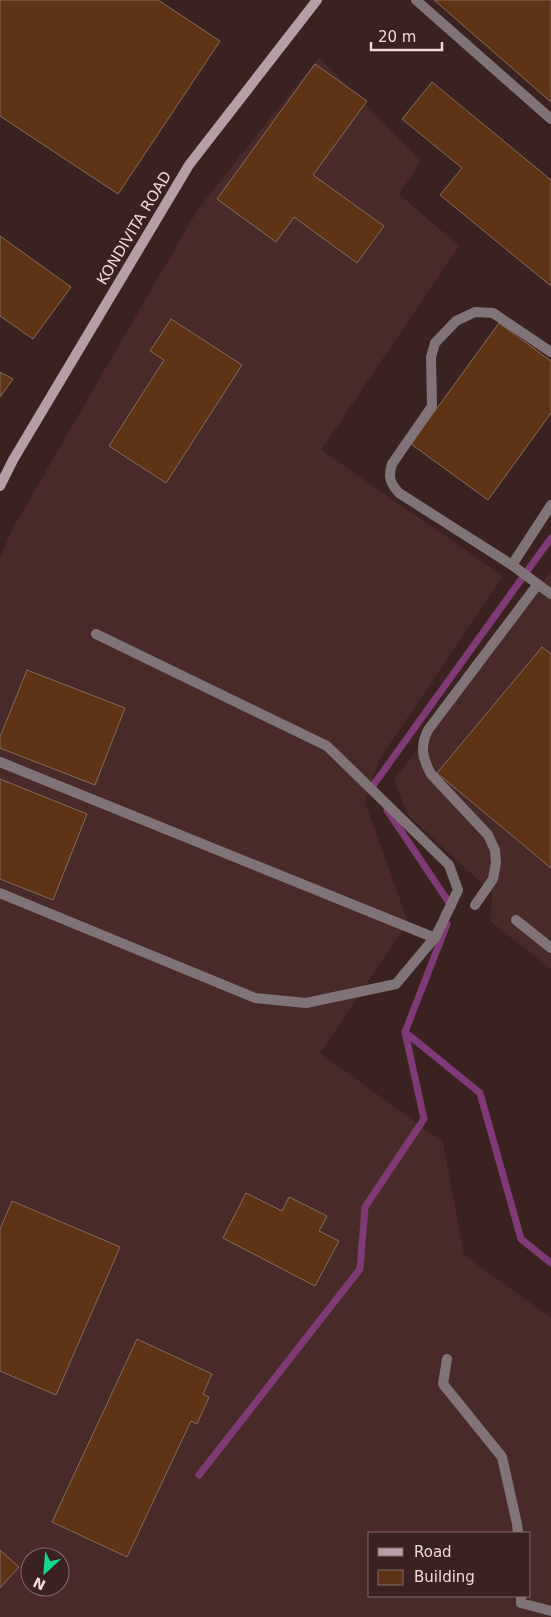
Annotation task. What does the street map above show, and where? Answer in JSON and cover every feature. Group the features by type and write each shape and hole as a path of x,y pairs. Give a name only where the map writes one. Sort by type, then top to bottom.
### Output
{"street":[{"name":"KONDIVITA ROAD","path":"0,486 13,460 188,165 317,0"}],"lane":[{"path":"416,0 551,119"},
{"path":"551,352 493,313 475,312 456,321 435,342 431,357 432,406 392,464 389,474 389,480 399,493 514,566 551,594"},
{"path":"514,566 551,505"},
{"path":"475,905 493,879 496,863 495,850 488,835 431,774 425,763 422,745 428,730 537,583"},
{"path":"0,893 255,998 306,1003 396,984 435,937 458,890 449,865 327,746 96,634"},
{"path":"0,762 435,937"},
{"path":"516,920 551,948"},
{"path":"447,1359 443,1384 502,1457 518,1532"},
{"path":"521,1597 522,1603 551,1611"}],"shaded area":[{"path":"319,57 421,161 399,194 459,246 321,450 503,576 379,760 365,802 408,922 320,1053 443,1142 464,1255 551,1318 551,1617 0,1617 0,557 13,528 198,209"},
{"path":"551,571 551,969 490,921 492,893 407,814 394,780"}],"building":[{"path":"0,0 158,0 220,41 118,194 0,116"},
{"path":"434,0 551,0 551,102"},
{"path":"315,64 367,101 313,175 384,226 357,263 294,217 276,242 217,199"},
{"path":"432,82 551,180 551,286 440,195 462,168 402,119"},
{"path":"0,236 71,287 33,339 0,316"},
{"path":"171,319 242,365 166,483 109,446 164,360 150,351"},
{"path":"499,323 551,361 551,413 488,500 411,444"},
{"path":"0,372 13,379 0,397"},
{"path":"542,647 551,654 551,868 437,773"},
{"path":"27,670 125,708 95,785 0,748 0,737"},
{"path":"0,779 87,814 53,900 0,879"},
{"path":"246,1193 282,1211 289,1197 327,1216 319,1231 339,1241 315,1286 223,1238"},
{"path":"12,1201 120,1247 56,1395 0,1371 0,1229"},
{"path":"137,1339 212,1374 203,1394 209,1397 197,1424 191,1421 127,1557 52,1522"},
{"path":"0,1550 19,1567 0,1588"}],"waterway":[{"path":"376,792 372,787 551,538"},
{"path":"387,810 452,907"},
{"path":"447,924 405,1032 480,1093 521,1239 551,1263"},
{"path":"199,1475 360,1269 365,1207 424,1119 405,1032"}]}
